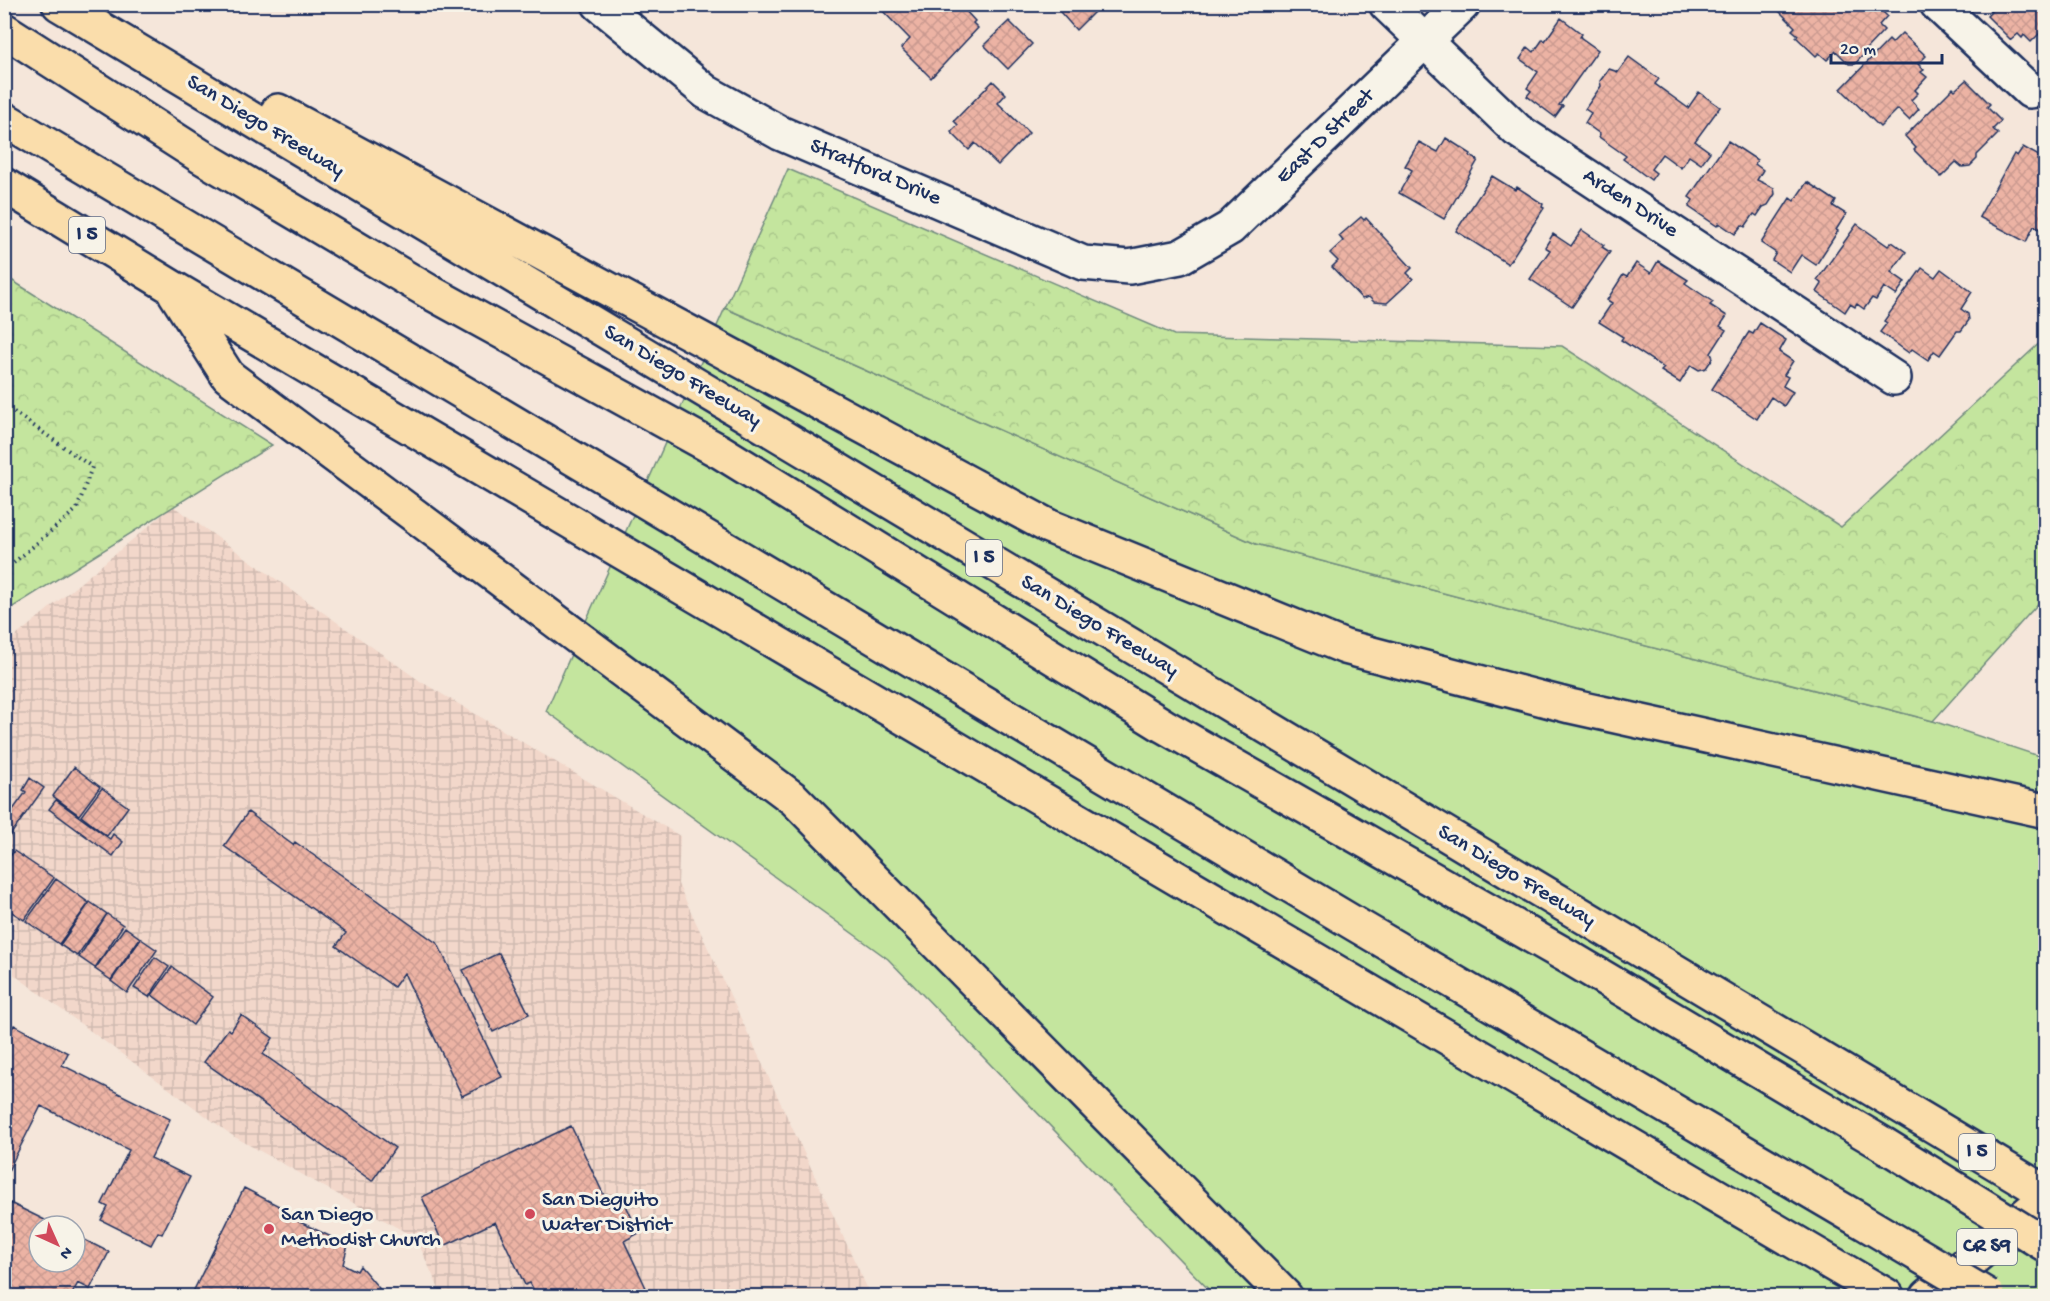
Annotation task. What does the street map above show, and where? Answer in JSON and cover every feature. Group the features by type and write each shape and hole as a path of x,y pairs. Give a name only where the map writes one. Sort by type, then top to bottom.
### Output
{"main road":[{"name":"San Diego Freeway","path":"59,4 2046,1195"},
{"path":"81,4 1059,530 1345,647 1570,706 2046,811"},
{"path":"4,30 202,157 428,291 721,452 1164,726 1567,956 1883,1144 2046,1245"},
{"path":"4,119 1355,924 1988,1296"},
{"name":"I 5","path":"4,184 170,286 1887,1296"},
{"path":"170,286 228,376 794,799 1285,1296"},
{"name":"CR S9","path":"1928,1296 2046,1195"}],"street":[{"name":"Stratford Drive","path":"599,4 706,92 780,133 1083,263 1129,267 1180,257"},
{"name":"Arden Drive","path":"1386,4 1517,130 1894,378"},
{"name":"East D Street","path":"1180,257 1230,228 1463,4"},
{"path":"1937,4 2030,91 2046,89"}],"path":[{"path":"4,405 92,467 77,509 4,571"}],"shaded area":[{"path":"173,506 420,681 680,836 678,884 871,1296 442,1296 416,1238 233,1136 5,968 5,645"}],"green space":[{"path":"788,169 1174,335 1562,346 1841,527 2045,338 2045,596 1933,721 1256,544 725,308"},
{"path":"5,276 272,445 5,612"},
{"path":"725,308 1256,544 1933,721 2045,758 2045,1296 1215,1296 888,959 546,711"}],"building":[{"path":"876,4 955,4 961,11 963,8 978,28 931,78 901,48 910,39"},
{"path":"1053,4 1102,4 1076,30"},
{"path":"1772,4 1875,4 1887,16 1879,25 1884,30 1855,64 1849,64 1836,51 1827,60 1819,53 1816,56 1796,37 1798,35 1792,30 1795,27"},
{"path":"1984,4 2046,4 2046,32 2043,34 2041,32 2031,42 2024,35 2022,38 2018,34 2011,40 1987,16 1991,12"},
{"path":"1561,18 1582,34 1580,37 1598,50 1559,105 1563,106 1555,117 1527,96 1531,91 1527,88 1538,72 1520,59 1528,47 1534,52 1543,39 1545,41"},
{"path":"1009,21 1032,44 1008,69 984,45"},
{"path":"1902,33 1926,56 1918,64 1924,70 1921,72 1927,77 1915,90 1918,93 1911,100 1919,109 1909,120 1898,109 1880,127 1841,89 1889,40 1892,43"},
{"path":"1629,57 1659,79 1655,84 1688,108 1699,92 1720,107 1695,141 1710,152 1701,164 1689,156 1681,168 1662,154 1651,169 1656,173 1651,180 1623,159 1626,156 1599,137 1600,134 1585,123 1591,113 1585,109 1601,86 1600,81 1609,69 1618,72"},
{"path":"1966,80 1990,104 1987,107 2001,121 1993,129 1998,134 1977,155 1977,159 1970,166 1962,167 1956,162 1941,177 1914,150 1916,148 1905,136 1953,88 1955,90"},
{"path":"993,81 1006,94 998,103 1029,133 998,165 975,143 969,150 951,132 958,125 954,121"},
{"path":"1446,138 1478,160 1444,219 1399,193 1412,170 1405,166 1419,142 1438,152"},
{"path":"1728,141 1757,160 1755,164 1763,170 1757,180 1774,188 1775,194 1757,216 1754,214 1745,227 1742,225 1735,234 1719,223 1717,226 1689,207 1693,200 1689,197"},
{"path":"2023,147 2039,156 2037,160 2046,165 2046,177 2042,184 2046,186 2044,206 2046,207 2046,220 2041,229 2034,226 2026,242 1979,217 2014,154 2017,156"},
{"path":"1492,176 1515,190 1517,187 1543,204 1544,208 1508,264 1456,231"},
{"path":"1807,182 1836,201 1833,206 1846,214 1816,265 1801,255 1790,272 1772,260 1776,253 1761,243 1790,198 1794,201"},
{"path":"1361,217 1364,220 1366,218 1412,268 1407,273 1413,279 1387,303 1374,302 1369,297 1362,299 1332,267 1338,261 1330,253 1343,241 1339,236"},
{"path":"1857,224 1888,246 1892,242 1906,252 1891,272 1905,282 1896,295 1884,287 1876,300 1872,298 1864,309 1857,304 1855,307 1850,304 1845,312 1817,292 1822,284 1817,280"},
{"path":"1582,230 1610,252 1572,307 1530,279 1550,250 1545,247 1553,234 1571,246"},
{"path":"1658,261 1688,280 1685,283 1713,302 1710,305 1727,316 1720,326 1726,330 1711,353 1713,358 1706,368 1699,370 1691,365 1680,383 1661,371 1664,368 1621,340 1623,337 1599,322 1612,303 1607,300 1623,275 1627,277 1636,263 1651,273"},
{"path":"1922,268 1935,277 1941,269 1972,292 1961,309 1968,314 1969,320 1961,331 1957,331 1940,355 1934,351 1928,360 1912,349 1909,353 1880,332 1887,323 1884,321"},
{"path":"1760,323 1786,340 1779,352 1793,361 1784,375 1788,377 1783,386 1793,392 1784,406 1771,397 1757,419 1712,389 1749,332 1753,334"},
{"path":"74,767 100,787 79,815 53,796"},
{"path":"30,778 44,788 4,844 4,822 26,792 23,790"},
{"path":"102,788 128,807 107,836 81,816"},
{"path":"56,800 110,839 113,834 123,842 113,856 49,809"},
{"path":"248,812 293,845 295,842 438,944 502,1077 462,1096 404,973 394,987 336,946 346,933 224,846"},
{"path":"14,851 54,878 24,920 4,907 4,864"},
{"path":"56,879 89,903 59,944 26,921"},
{"path":"90,902 107,914 77,956 60,945"},
{"path":"107,914 123,925 95,968 79,957"},
{"path":"125,927 140,938 111,980 95,969"},
{"path":"141,939 157,950 127,993 111,981"},
{"path":"499,953 529,1014 493,1032 463,970"},
{"path":"155,957 169,967 149,997 134,988"},
{"path":"172,967 213,997 193,1025 152,995"},
{"path":"241,1015 273,1038 263,1054 395,1148 372,1181 204,1062 228,1029 231,1031"},
{"path":"14,1025 68,1053 62,1065 170,1119 151,1158 190,1177 162,1234 158,1232 151,1245 101,1220 108,1207 102,1204 129,1150 41,1106 7,1173 4,1171 4,1044"},
{"name":"San Dieguito Water District","path":"571,1126 609,1206 623,1199 639,1233 624,1241 648,1292 638,1296 537,1296 530,1283 525,1285 495,1222 444,1246 422,1197"},
{"name":"San Diego Methodist Church","path":"244,1188 285,1209 283,1214 348,1245 343,1264 357,1271 360,1266 384,1294 381,1296 191,1296"},
{"path":"4,1200 33,1214 27,1214 27,1274 87,1274 87,1241 109,1252 90,1289 78,1283 71,1296 8,1296 4,1294"}],"place":[{"name":"San Dieguito Water District","path":"530,1214"},
{"name":"San Diego Methodist Church","path":"269,1229"}]}
